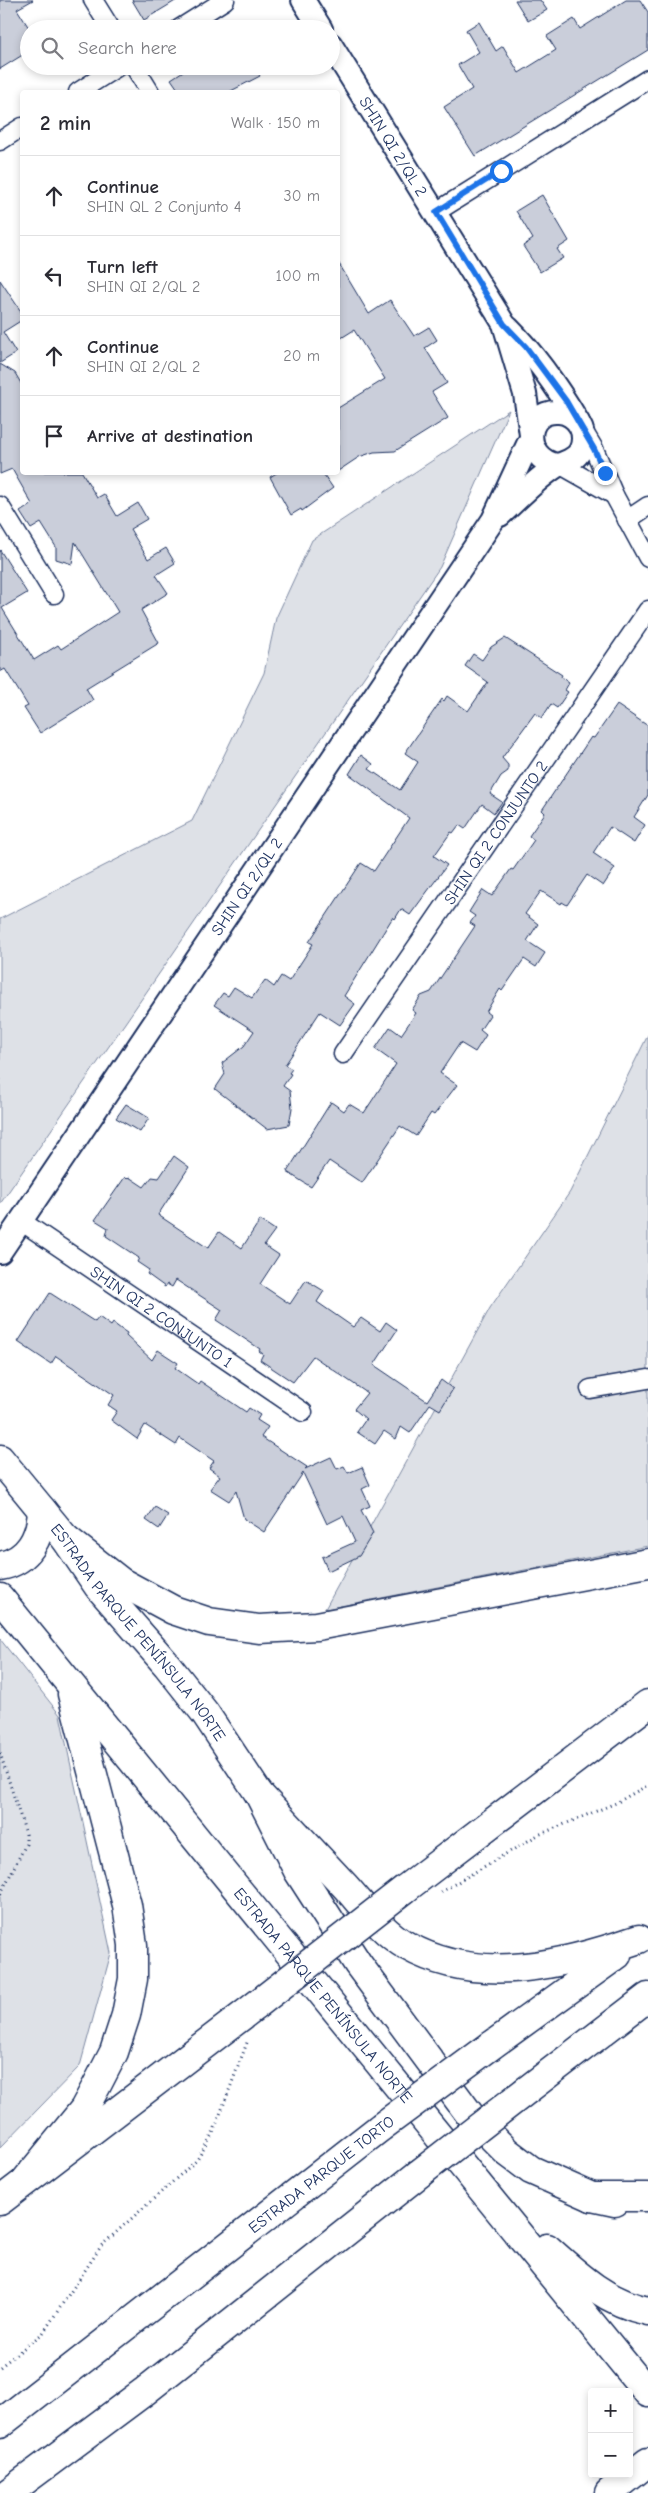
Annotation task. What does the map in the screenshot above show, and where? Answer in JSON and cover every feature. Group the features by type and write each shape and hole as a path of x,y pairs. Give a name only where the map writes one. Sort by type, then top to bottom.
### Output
{"main road":[{"name":"ESTRADA PARQUE PENÍNSULA NORTE","path":"0,1459 65,1538 98,1586 167,1665 206,1714 259,1794 298,1871 358,1964 470,2115 507,2152 531,2170 592,2197 648,2209"},
{"path":"0,1566 21,1557 34,1542 42,1526 42,1510"},
{"path":"65,1538 121,1582 173,1610 209,1622 259,1629 317,1626 648,1563"},
{"name":"ESTRADA PARQUE PENÍNSULA NORTE","path":"0,1598 648,2393"},
{"path":"26,2180 84,2109 98,2083 114,2052 126,2015 133,1979 133,1945 127,1905 69,1685"},
{"path":"0,2201 648,1704"},
{"path":"259,1794 380,1925 406,1946 434,1958 468,1967 499,1970 586,1957 644,1936"},
{"name":"ESTRADA PARQUE TORTO","path":"0,2424 381,2127 644,1936"},
{"path":"8,2493 47,2466 420,2172 648,1997"},
{"path":"474,2181 578,2276 610,2297 648,2311"},
{"path":"592,2197 648,2197"},
{"path":"608,2493 645,2464"},
{"path":"29,2493 47,2466"}],"street":[{"path":"93,0 105,20"},
{"path":"193,20 225,0"},
{"path":"303,0 315,20"},
{"name":"SHIN QI 2/QL 2","path":"340,59 504,324 526,347 566,401 594,449 614,494 648,558"},
{"path":"81,90 105,75"},
{"path":"140,75 149,90"},
{"path":"436,212 648,79"},
{"path":"0,141 20,128"},
{"name":"SHIN QI 2/QL 2","path":"0,1252 493,520 531,437 525,394 504,324"},
{"path":"559,465 572,461 580,452 584,440 580,425 569,414 548,413 538,419 532,428 533,449 538,458 547,463 559,465 614,494"},
{"name":"SHIN QI 2/QL 2","path":"493,520 559,465"},
{"path":"0,506 54,594"},
{"path":"627,520 648,506"},
{"name":"SHIN QI 2 CONJUNTO 2","path":"343,1054 648,610"},
{"name":"SHIN QI 2 CONJUNTO 1","path":"21,1221 304,1412"},
{"path":"590,1390 648,1379"}],"path":[{"path":"0,1753 26,1834 26,1844 0,1895"},
{"path":"433,1897 538,1835 616,1803 648,1786"},
{"path":"0,2367 43,2333 102,2245 197,2160 213,2133 249,2038"}],"shaded area":[{"path":"509,410 440,567 0,1204 0,919 192,821 264,673 276,618 312,540"},
{"path":"648,1035 648,1546 325,1609 490,1308 570,1192"},
{"path":"0,1639 60,1715 111,1953 80,2066 0,2148"}],"building":[{"path":"0,0 33,0 17,9 24,20 20,20 20,57 0,69"},
{"path":"132,0 177,0 144,20"},
{"path":"515,0 540,0 547,10 528,21"},
{"path":"626,0 640,0 648,12 648,50 475,156 444,107 472,89 458,65 479,52 466,30 479,22 496,51 503,46 519,73 556,50 547,36 574,19 580,29"},
{"path":"177,75 260,76 233,90 179,90 171,79"},
{"path":"542,195 569,241 557,249 563,258 540,272 523,246 533,239 516,211"},
{"path":"340,265 369,314 390,300 414,336 429,327 437,340 425,348 447,383 432,392 448,418 395,451 374,452 359,457 340,470 340,407 385,379 354,330 340,339"},
{"path":"0,280 20,310 20,321 3,332 16,353 0,363"},
{"path":"0,364 15,373 20,382 20,475 84,475 97,498 104,494 117,516 138,503 147,519 130,529 148,559 166,548 175,563 156,575 168,593 141,610 159,643 86,688 93,700 40,733 24,708 28,706 5,669 0,672 0,550 27,593 2,608 34,660 58,645 61,649 118,612 75,542 72,564 56,559 56,547 41,523 31,529 20,512 32,504 12,469 0,474"},
{"path":"273,475 324,475 333,488 302,511 301,509 291,515 270,477"},
{"path":"505,638 562,675 561,677 569,683 565,690 568,692 557,708 551,704 542,718 535,713 502,758 508,765 508,771 501,776 490,794 502,802 494,813 482,804 465,829 459,825 453,833 451,832 434,856 447,865 410,915 401,909 395,919 393,917 344,996 355,1004 340,1025 320,1012 285,1065 292,1069 283,1086 290,1091 292,1108 289,1125 267,1129 215,1089 225,1074 222,1063 244,1046 254,1031 214,1005 223,993 228,996 234,987 252,998 265,980 274,987 281,976 289,981 313,944 309,942 361,863 374,871 409,818 349,774 361,755 373,764 369,769 400,790 418,762 405,753 442,699 444,701 447,696 468,711 488,682 465,666 473,654 482,660 491,647"},
{"path":"617,705 648,726 648,795 634,817 645,825 634,843 610,827 593,853 615,868 603,886 587,875 567,905 562,902 561,904 541,891 525,914 538,924 527,941 545,953 536,967 524,959 502,991 500,989 486,1012 490,1015 480,1030 486,1035 475,1052 460,1043 440,1073 457,1085 434,1115 431,1113 416,1136 400,1126 362,1183 329,1161 311,1187 287,1172 331,1102 344,1111 349,1104 364,1113 396,1064 375,1049 390,1027 401,1035 416,1013 412,1010 421,996 431,992 475,926 470,923 475,916 469,912 483,890 492,896 511,869 513,870 534,840 529,836 545,813 542,810 591,737 594,738"},
{"path":"126,1104 149,1118 140,1132 116,1118"},
{"path":"174,1156 189,1167 158,1215 208,1248 219,1232 242,1248 260,1220 275,1230 264,1245 279,1255 260,1284 290,1304 306,1280 324,1291 317,1302 353,1327 361,1318 380,1331 386,1322 397,1330 374,1365 427,1401 441,1380 453,1389 440,1410 430,1404 410,1433 401,1427 396,1439 384,1431 375,1444 357,1432 366,1419 354,1409 367,1393 313,1356 293,1382 260,1360 263,1354 259,1351 260,1349 216,1320 222,1310 176,1280 172,1287 167,1284 165,1287 147,1274 149,1270 137,1262 139,1258 106,1236 108,1228 95,1220 125,1177 127,1179 129,1177 144,1187 152,1177 159,1178"},
{"path":"50,1293 95,1322 99,1317 111,1326 113,1323 127,1333 126,1336 152,1360 158,1350 178,1363 175,1368 198,1384 200,1381 246,1412 249,1408 260,1415 257,1420 268,1427 261,1437 307,1467 305,1469 331,1457 337,1469 344,1466 348,1473 362,1467 370,1485 362,1489 370,1506 361,1510 373,1533 359,1556 328,1571 322,1557 355,1542 343,1516 327,1524 303,1473 264,1532 244,1519 236,1491 229,1501 210,1489 220,1476 209,1468 214,1461 180,1438 176,1445 145,1425 137,1439 111,1420 117,1411 108,1405 114,1395 56,1356 51,1364 18,1342"},
{"path":"155,1507 168,1515 159,1529 146,1520"}],"route":[{"path":"501,171 436,212 504,324 526,347 566,401 594,449 605,473"}]}
